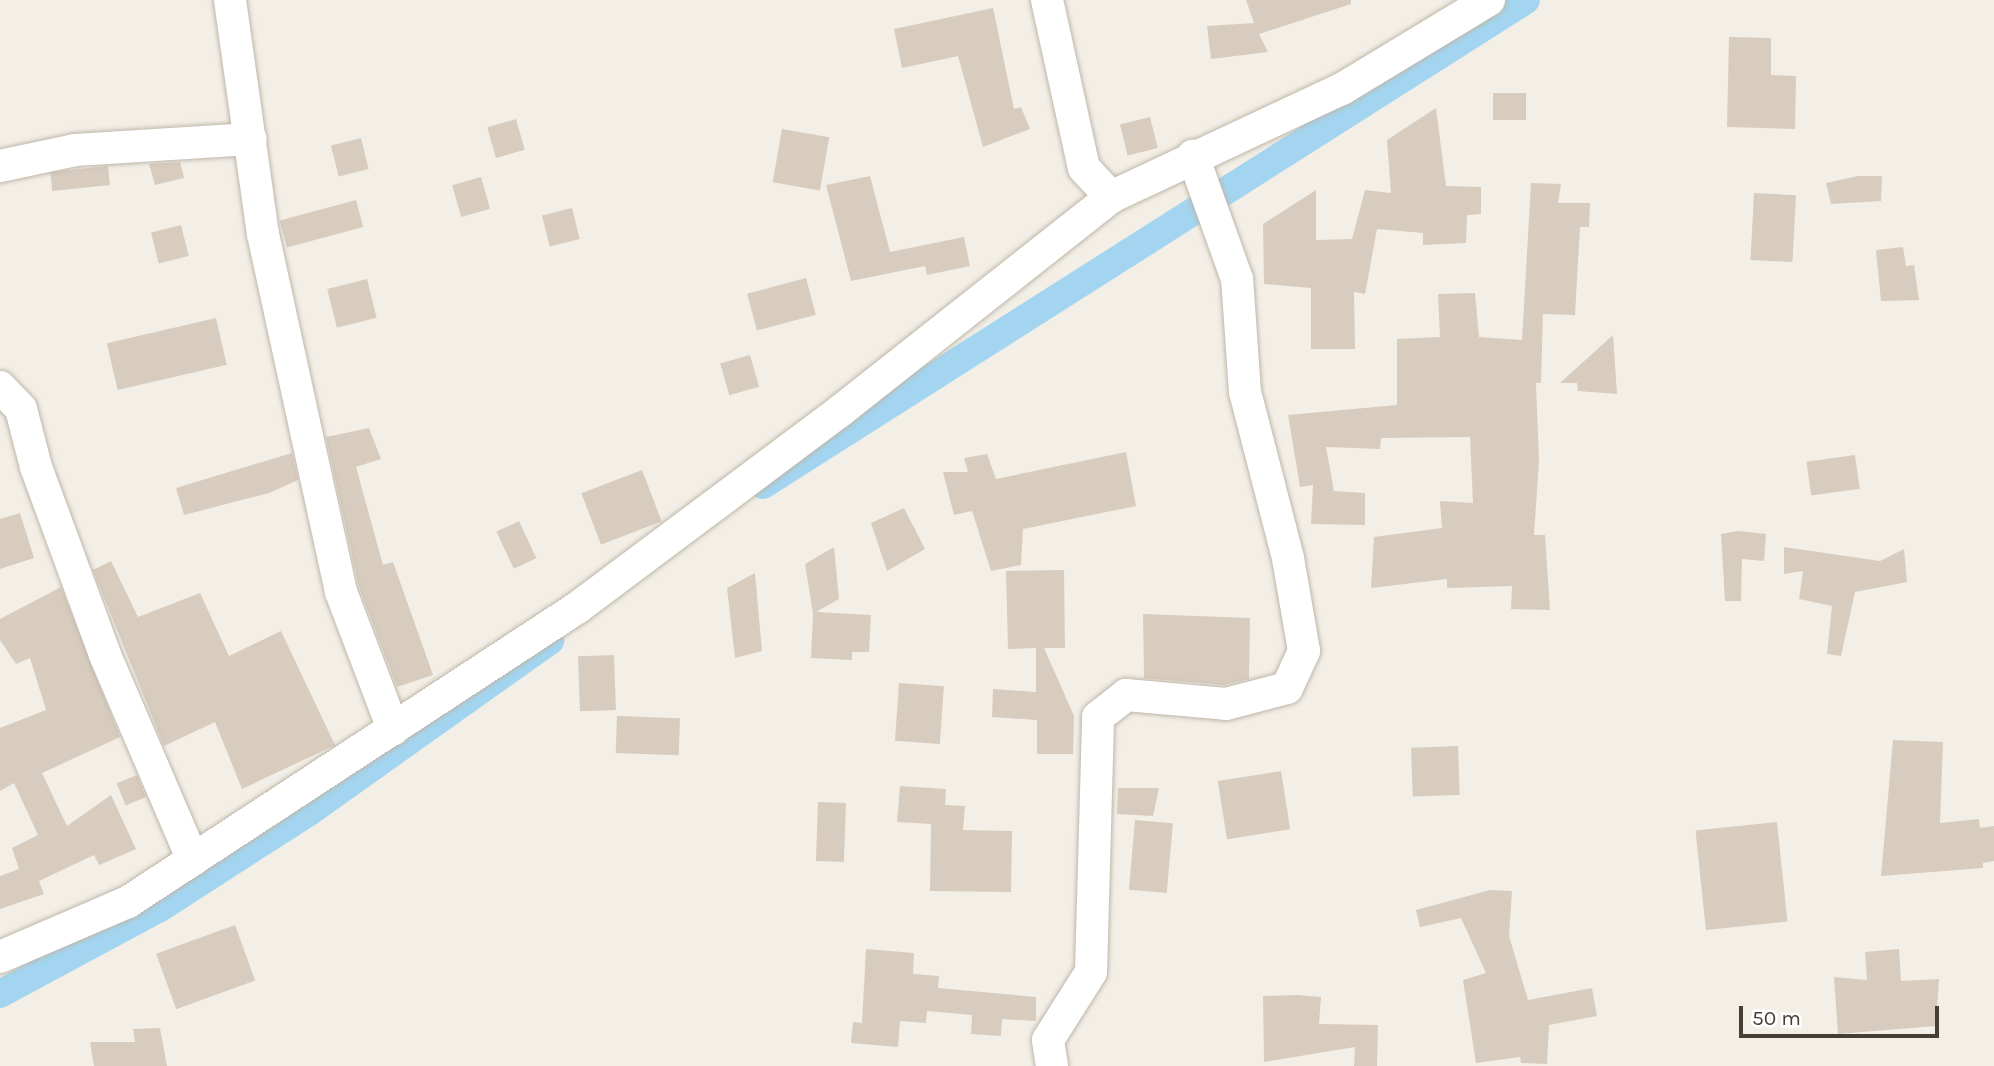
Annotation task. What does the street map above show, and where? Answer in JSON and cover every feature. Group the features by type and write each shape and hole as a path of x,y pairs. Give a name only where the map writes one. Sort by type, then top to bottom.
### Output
{"street":[{"path":"230,0 263,234 341,592 393,729"},
{"path":"1047,0 1084,168 1111,197"},
{"path":"0,957 128,902 598,592 839,412 1111,197 1197,165 1342,89 1489,0"},
{"path":"0,166 75,150 251,139"},
{"path":"1052,1066 1048,1040 1091,972 1098,717 1126,695 1226,704 1287,688 1304,651 1288,558 1245,392 1230,250 1197,165"},
{"path":"0,387 21,409 44,489 105,655 193,860"}],"building":[{"path":"1246,0 1351,0 1351,4 1259,34 1268,52 1211,59 1207,26 1254,23"},
{"path":"993,8 1014,109 1021,107 1030,129 983,147 958,56 902,68 894,29"},
{"path":"1729,37 1771,38 1771,75 1796,76 1795,129 1727,127"},
{"path":"1493,93 1526,93 1526,120 1493,120"},
{"path":"1436,108 1446,186 1481,187 1481,214 1467,215 1466,243 1423,245 1423,233 1377,229 1365,294 1354,292 1355,349 1311,349 1311,288 1264,284 1263,224 1316,190 1316,240 1352,239 1365,190 1391,193 1387,140"},
{"path":"1150,117 1158,148 1128,156 1120,124"},
{"path":"516,119 525,150 496,158 487,127"},
{"path":"782,129 829,137 820,191 773,182"},
{"path":"361,138 369,169 339,177 331,145"},
{"path":"180,162 184,178 155,185 149,164"},
{"path":"108,166 110,185 52,191 50,172"},
{"path":"870,176 890,252 964,237 970,266 927,275 925,266 851,281 826,185"},
{"path":"1858,176 1882,176 1881,201 1831,204 1826,183"},
{"path":"481,177 490,209 461,217 452,185"},
{"path":"1531,183 1561,184 1558,203 1590,203 1589,227 1580,227 1575,315 1543,314 1541,383 1536,383 1539,461 1534,535 1545,535 1550,610 1511,609 1512,586 1447,588 1447,579 1371,588 1374,537 1442,528 1440,501 1473,503 1470,437 1381,438 1380,449 1326,447 1334,491 1365,493 1365,525 1311,524 1313,485 1300,487 1288,415 1397,405 1397,339 1440,337 1438,294 1475,293 1479,337 1522,340"},
{"path":"1754,193 1796,195 1792,262 1750,260"},
{"path":"356,200 363,227 287,247 280,220"},
{"path":"572,208 580,239 550,247 542,215"},
{"path":"181,225 189,256 159,264 151,232"},
{"path":"1903,247 1906,266 1914,265 1919,300 1881,301 1876,250"},
{"path":"806,278 816,315 757,330 747,294"},
{"path":"367,279 377,318 337,328 327,289"},
{"path":"216,318 227,365 118,390 107,343"},
{"path":"1613,335 1617,394 1578,391 1577,383 1560,383"},
{"path":"750,355 759,387 729,395 720,364"},
{"path":"369,428 381,459 356,467 383,565 393,562 433,675 397,687 359,587 326,437"},
{"path":"1126,452 1136,506 1023,529 1021,565 991,571 972,511 954,515 943,472 968,472 964,458 987,454 996,479"},
{"path":"292,453 298,480 269,493 184,515 176,488"},
{"path":"1855,455 1860,489 1811,495 1806,462"},
{"path":"642,470 662,521 601,545 581,493"},
{"path":"904,508 925,549 887,571 871,523"},
{"path":"20,513 34,558 0,569 0,519"},
{"path":"519,521 536,558 514,569 496,532"},
{"path":"1738,531 1766,534 1764,561 1742,559 1741,601 1725,601 1721,534"},
{"path":"834,547 839,599 816,612 871,615 869,652 852,652 852,660 811,658 813,614 805,564"},
{"path":"1784,547 1880,561 1904,549 1907,582 1855,592 1841,656 1827,654 1832,606 1799,599 1803,571 1784,574"},
{"path":"111,561 138,617 200,593 229,656 281,631 335,745 242,789 215,722 164,746 93,570"},
{"path":"1064,570 1065,648 1044,648 1074,716 1073,754 1037,754 1037,720 992,717 993,689 1036,692 1036,648 1008,649 1006,571"},
{"path":"755,573 762,651 735,658 727,588"},
{"path":"61,587 120,737 42,773 67,826 111,795 136,849 99,865 94,855 39,881 44,894 0,909 0,876 19,869 12,848 38,835 14,783 0,791 0,728 46,710 30,658 16,664 0,640 0,619"},
{"path":"1143,614 1250,618 1249,679 1224,685 1144,678"},
{"path":"614,655 616,710 580,711 578,656"},
{"path":"899,683 944,686 940,744 895,741"},
{"path":"617,716 680,718 679,755 616,753"},
{"path":"1893,740 1943,742 1940,823 1979,819 1980,828 1994,826 1994,861 1983,863 1983,868 1881,876"},
{"path":"1458,746 1460,795 1413,797 1411,748"},
{"path":"1281,771 1290,829 1227,839 1218,781"},
{"path":"137,775 146,797 126,805 117,783"},
{"path":"900,786 946,789 945,805 965,806 963,830 1012,831 1011,892 930,891 931,824 897,822"},
{"path":"1118,788 1159,788 1153,816 1117,814"},
{"path":"818,802 846,803 844,862 816,861"},
{"path":"1135,820 1173,823 1167,893 1129,890"},
{"path":"1777,822 1787,921 1706,930 1695,831"},
{"path":"1490,890 1512,891 1509,936 1528,1000 1592,988 1597,1016 1549,1025 1547,1064 1521,1063 1520,1057 1476,1063 1463,980 1486,973 1461,918 1420,927 1416,910"},
{"path":"235,925 255,980 176,1009 156,954"},
{"path":"866,949 914,953 913,974 939,976 938,988 1036,997 1036,1021 1002,1019 1001,1036 971,1034 972,1015 927,1011 926,1023 900,1021 898,1047 851,1043 853,1022 862,1023"},
{"path":"1899,949 1901,981 1939,979 1936,1026 1838,1034 1834,977 1867,980 1865,952"},
{"path":"1263,996 1321,997 1319,1024 1378,1025 1377,1066 1354,1066 1355,1047 1264,1062"},
{"path":"160,1028 167,1066 94,1066 90,1042 135,1042 133,1029"}],"waterway":[{"path":"763,485 1526,0"},
{"path":"0,994 160,908 309,812 550,641"}]}
